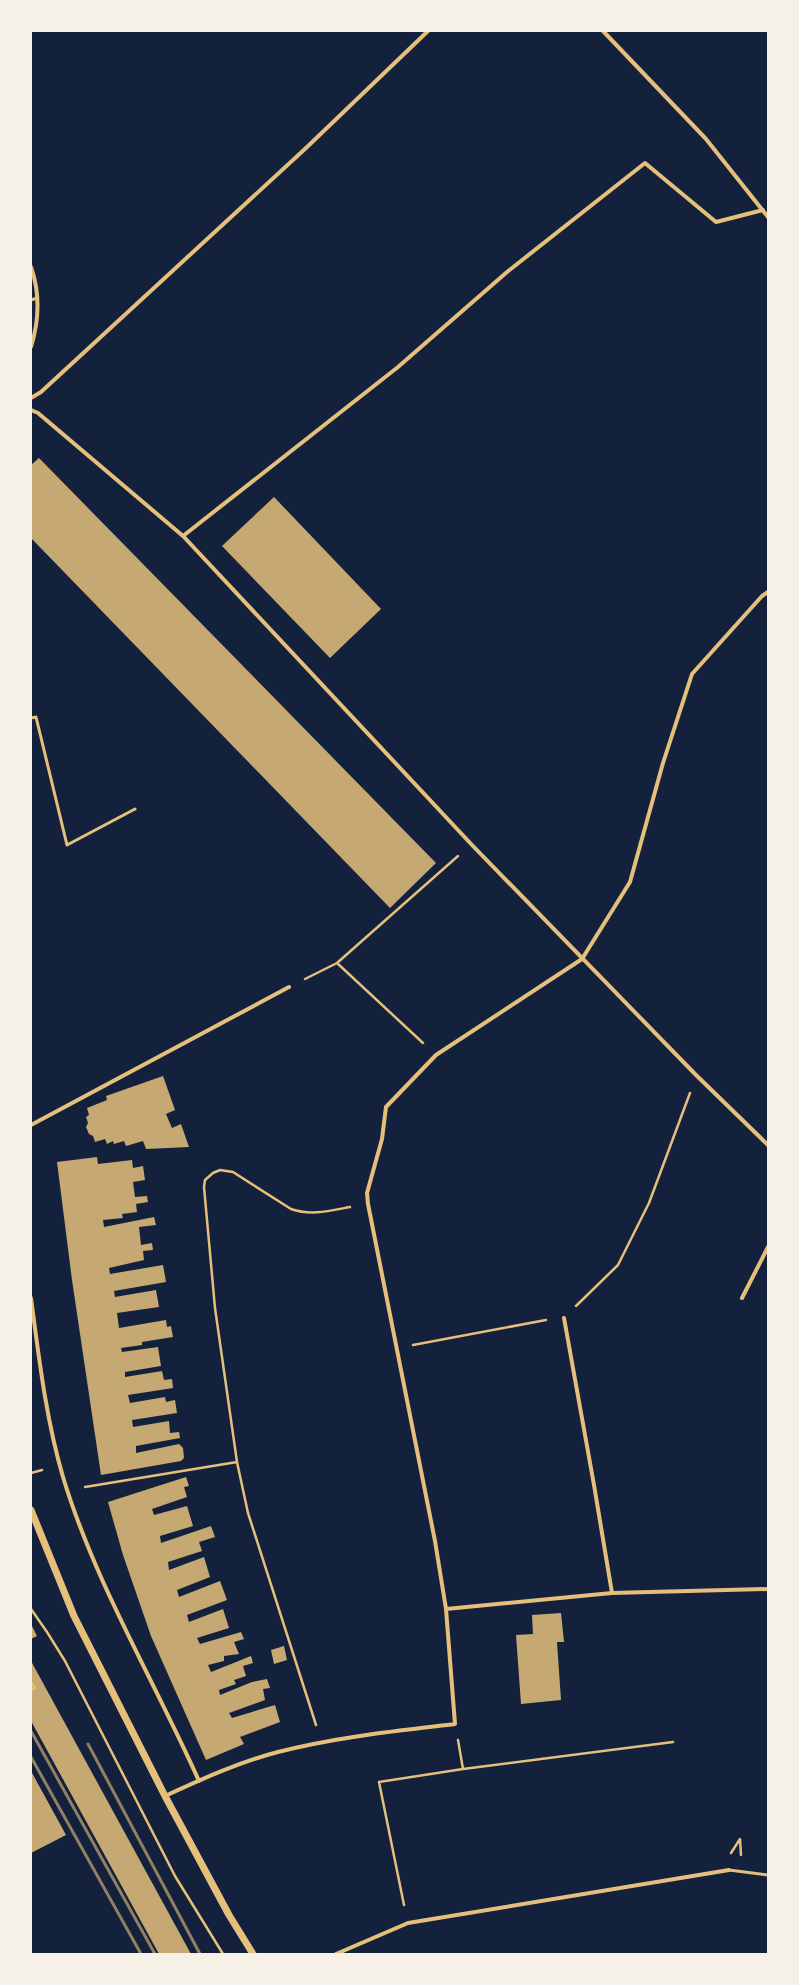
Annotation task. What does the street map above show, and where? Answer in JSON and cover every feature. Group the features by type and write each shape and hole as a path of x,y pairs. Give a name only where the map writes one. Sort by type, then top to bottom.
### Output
{"street":[{"path":"31,398 41,392 306,148 428,31"},
{"path":"603,31 706,140 768,217"},
{"path":"183,536 398,367 507,272 645,163 716,222 762,210"},
{"path":"31,267 34,276 37,298 38,320 31,347"},
{"path":"31,410 38,413 183,536 472,845 696,1075 768,1145"},
{"path":"166,1796 237,1765 278,1752 321,1742 455,1724 446,1609 435,1541 395,1348 368,1204 367,1194 382,1139 386,1107 436,1055 582,959 630,882 663,763 692,674 762,596 768,592"},
{"path":"31,1124 289,987"},
{"path":"742,1298 768,1247"},
{"path":"31,1298 52,1439 68,1490 90,1551 199,1781"},
{"path":"564,1318 612,1594"},
{"path":"31,1510 74,1616 229,1915 254,1954"},
{"path":"446,1609 612,1594 768,1590"},
{"path":"336,1954 408,1923 728,1870"}],"lane":[{"path":"31,300 37,298"},
{"path":"31,718 36,717 67,845 135,809"},
{"path":"728,1870 768,1875"}],"path":[{"path":"289,987 337,963 472,845"},
{"path":"337,963 436,1055"},
{"path":"395,1348 536,1321 564,1318 618,1265 649,1204 696,1075"},
{"path":"321,1742 248,1513 237,1462 215,1308 204,1187 205,1180 213,1173 220,1170 233,1172 291,1209 301,1213 318,1213 368,1204"},
{"path":"68,1490 237,1462"},
{"path":"31,1473 42,1470"},
{"path":"31,1609 48,1632 65,1661 175,1876 223,1954"},
{"path":"31,1682 35,1688 31,1690"},
{"path":"455,1724 463,1770"},
{"path":"408,1923 379,1782 673,1742"}],"building":[{"path":"39,458 436,863 390,908 31,538 31,465"},
{"path":"274,497 381,609 330,658 222,546"},
{"path":"163,1076 175,1110 166,1114 172,1128 181,1124 189,1147 146,1149 143,1141 126,1146 124,1141 114,1144 113,1141 107,1144 105,1139 95,1142 93,1136 89,1134 86,1127 88,1123 86,1117 89,1115 87,1108 107,1100 106,1096"},
{"path":"97,1157 98,1164 132,1160 133,1168 143,1166 145,1180 133,1182 135,1197 147,1196 148,1202 136,1204 137,1212 122,1214 123,1218 103,1220 104,1227 154,1217 156,1225 139,1227 141,1245 152,1243 153,1250 143,1251 144,1260 109,1268 110,1274 163,1265 166,1282 114,1291 115,1297 156,1290 159,1307 117,1313 119,1328 166,1320 167,1327 171,1326 173,1337 142,1342 142,1345 121,1348 122,1352 158,1347 161,1366 125,1372 125,1377 162,1371 164,1380 172,1379 173,1388 128,1395 130,1403 165,1397 166,1402 175,1400 177,1413 132,1420 133,1427 169,1421 170,1433 179,1432 180,1438 136,1446 136,1453 179,1444 183,1448 184,1458 181,1461 101,1475 72,1280 57,1162"},
{"path":"186,1477 189,1486 184,1487 187,1497 152,1509 154,1515 187,1506 193,1526 160,1536 161,1543 211,1526 215,1537 199,1542 202,1551 168,1562 169,1570 204,1557 210,1577 177,1590 179,1597 220,1581 227,1600 187,1615 189,1622 223,1609 229,1628 197,1638 200,1644 241,1632 244,1639 234,1642 239,1654 224,1656 224,1661 208,1665 211,1672 251,1656 253,1663 243,1666 246,1676 234,1680 236,1684 219,1690 220,1695 252,1682 267,1679 270,1688 263,1689 265,1700 229,1713 232,1718 275,1705 280,1722 240,1737 244,1744 206,1760 151,1636 123,1555 108,1502"},
{"path":"561,1613 564,1642 557,1642 561,1700 521,1704 516,1635 533,1634 532,1615"},
{"path":"31,1624 37,1636 31,1639"},
{"path":"284,1646 287,1660 274,1664 271,1650"},
{"path":"31,1661 191,1954 159,1954 31,1721"},
{"path":"31,1771 66,1835 31,1853"}],"railway":[{"path":"31,1731 155,1954"},
{"path":"88,1744 200,1954"},
{"path":"31,1757 141,1954"}]}
